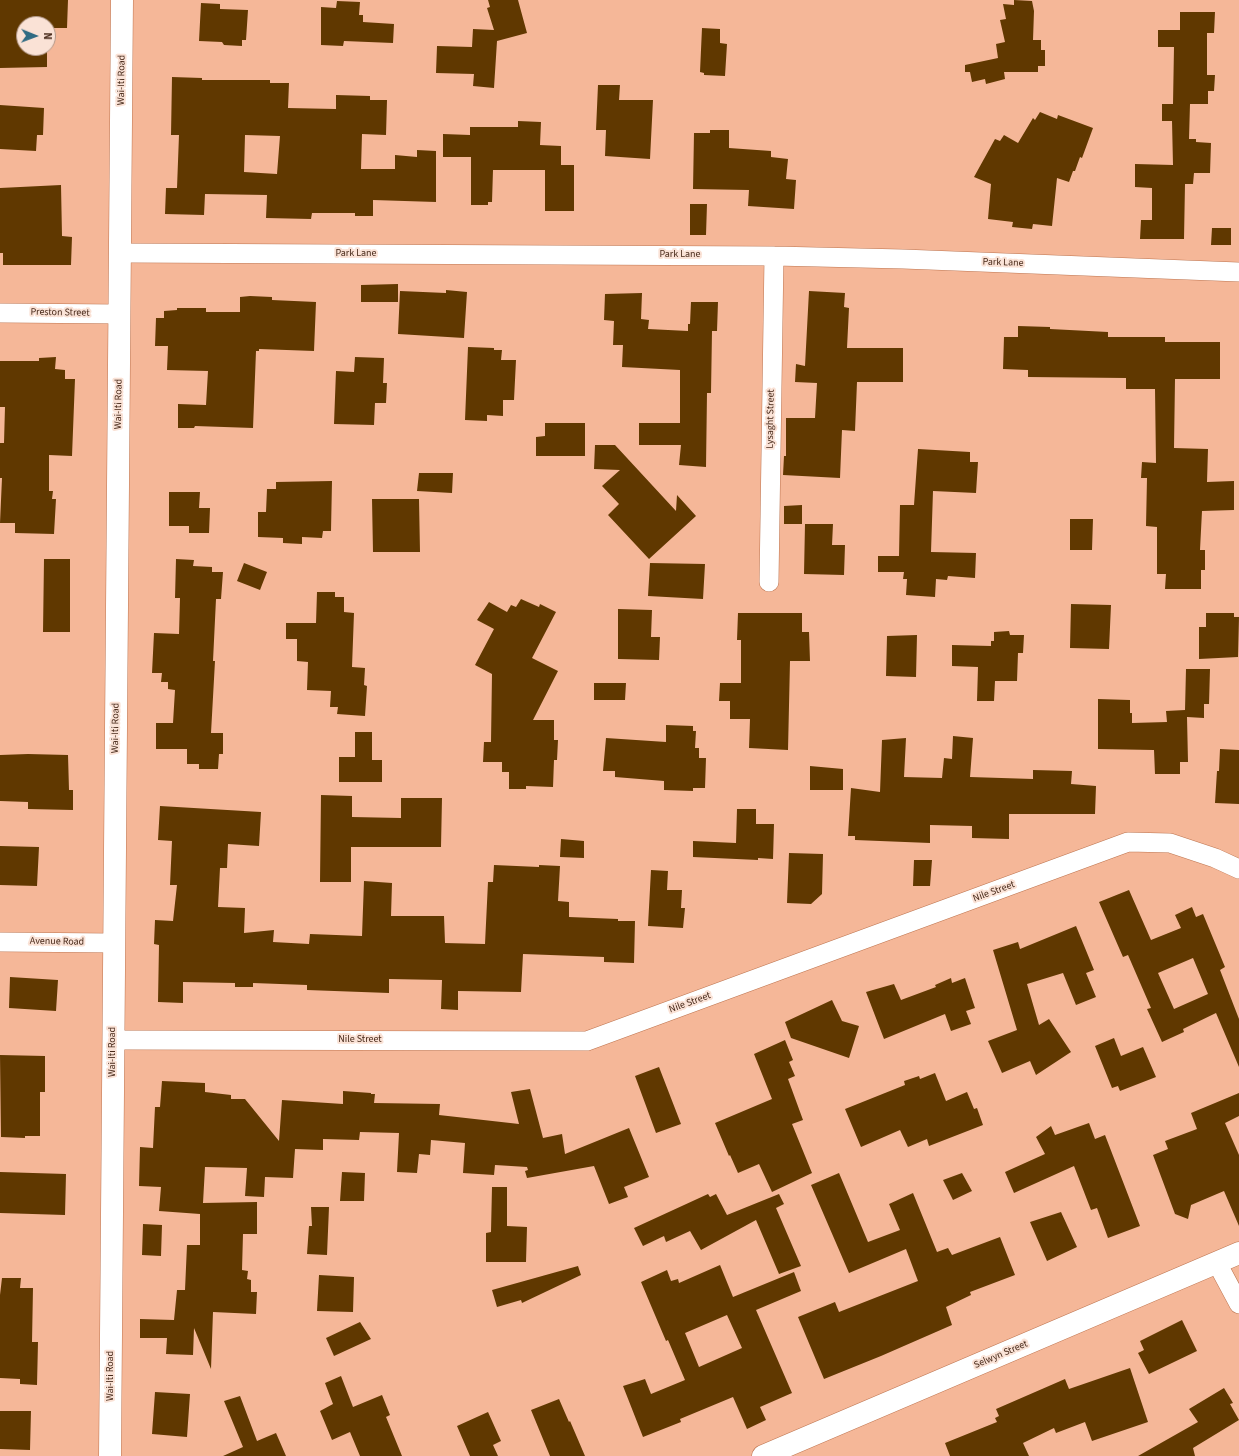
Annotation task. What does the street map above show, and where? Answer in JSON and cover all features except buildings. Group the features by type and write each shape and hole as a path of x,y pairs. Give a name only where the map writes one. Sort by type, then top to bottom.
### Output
{"main road":[{"name":"Wai-Iti Road","path":"110,1456 122,0"},
{"name":"Selwyn Street","path":"763,1456 1239,1253"}],"street":[{"name":"Park Lane","path":"120,254 774,256 903,259 1239,272"},
{"name":"Lysaght Street","path":"769,582 774,256"},
{"name":"Preston Street","path":"0,313 120,314"},
{"name":"Nile Street","path":"114,1040 587,1041 1128,842 1170,843 1215,858 1239,869"},
{"name":"Avenue Road","path":"0,942 114,943"},
{"path":"1217,1262 1239,1304"}]}
